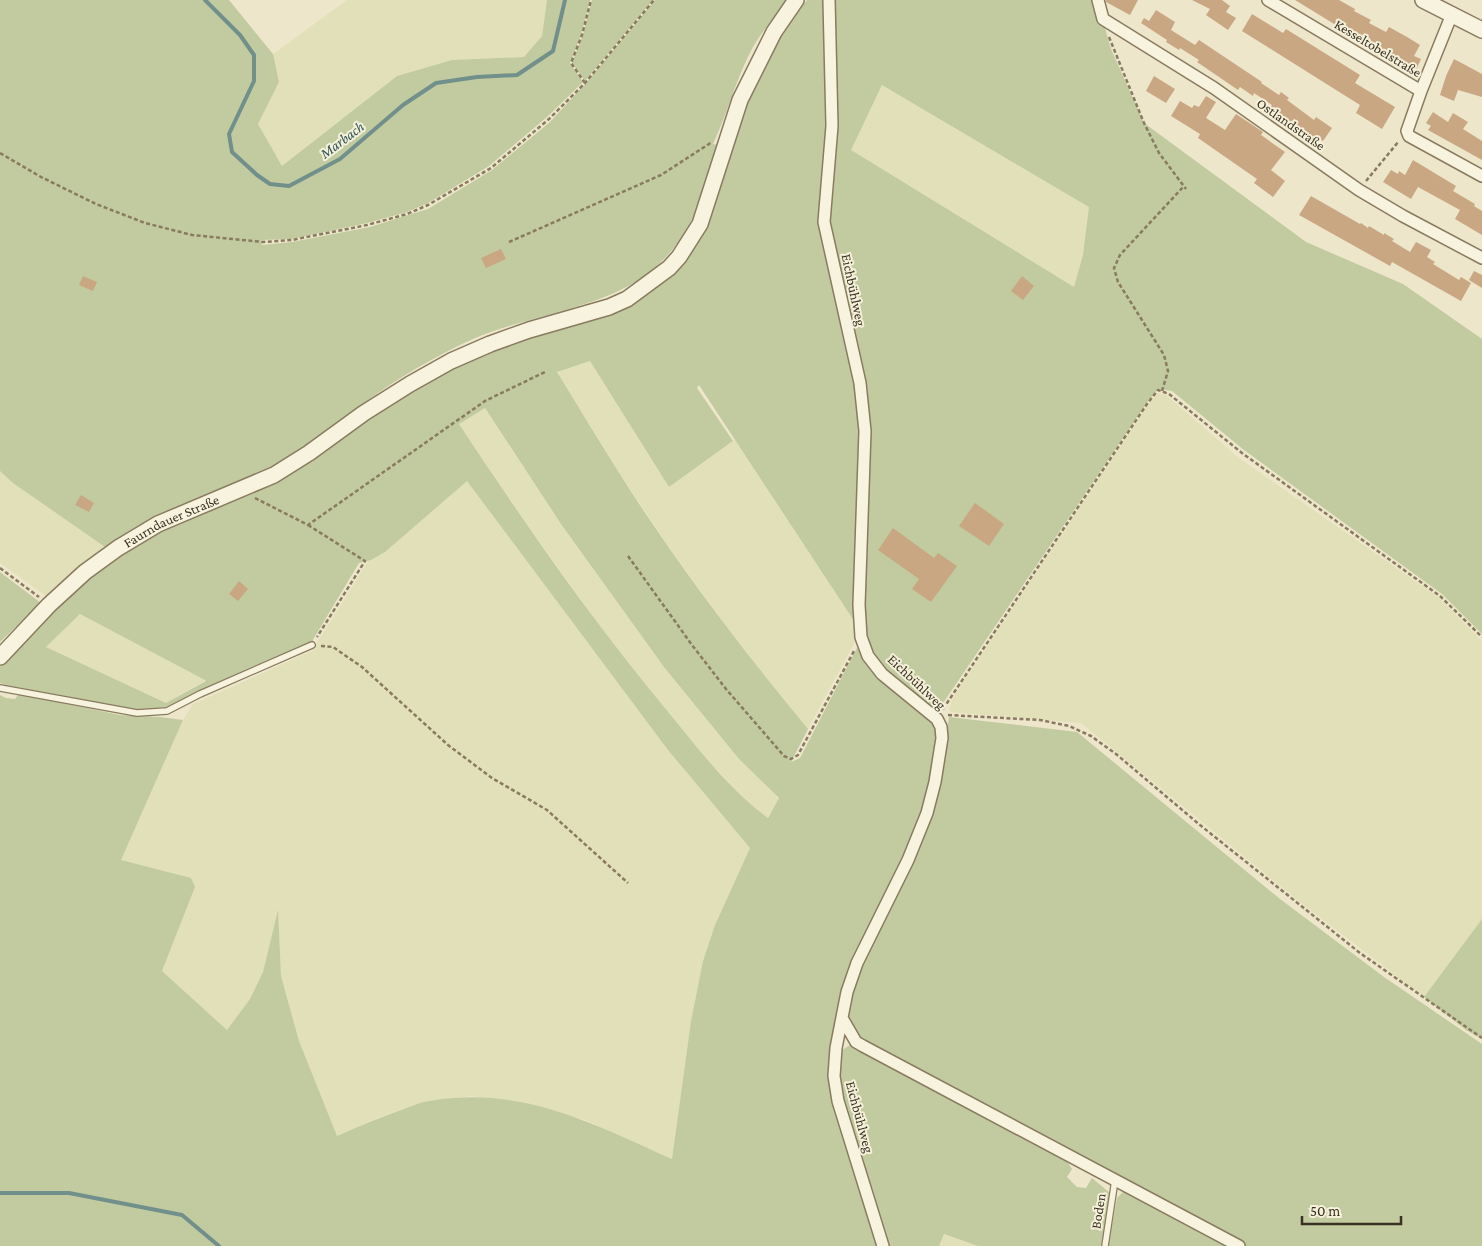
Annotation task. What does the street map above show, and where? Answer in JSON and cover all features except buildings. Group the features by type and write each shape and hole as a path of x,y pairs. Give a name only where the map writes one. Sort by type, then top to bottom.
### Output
{"street":[{"name":"Faurndauer Straße","path":"0,657 49,605 85,572 118,548 158,524 274,475 309,453 364,413 430,372 482,347 627,299 669,268 680,257 700,224 740,100 774,32 796,0"},
{"name":"Eichbühlweg","path":"828,0 832,126 824,222 860,383 865,431 859,605 861,637 868,656 882,674 937,719 941,727 942,738 935,782 927,813 908,860 854,970 847,992 836,1048 834,1076 838,1101 883,1246"},
{"path":"1098,0 1102,20"},
{"name":"Kesseltobelstraße","path":"1268,0 1421,91"},
{"path":"1423,0 1482,30"},
{"name":"Kesseltobelstraße","path":"1408,131 1421,91 1452,14"},
{"name":"Ostlandstraße","path":"1102,20 1214,88 1359,190 1482,258"},
{"path":"1408,131 1410,136 1482,176"},
{"path":"842,1018 856,1042 1239,1246"}],"lane":[{"path":"0,688 137,713 167,711 200,694 312,645"},
{"name":"Boden","path":"1105,1246 1115,1180"}],"path":[{"path":"585,83 571,63 582,35 591,0"},
{"path":"0,153 41,177 96,204 145,223 192,235 263,242 292,240 367,225 407,214 428,205 491,168 549,119 585,83 654,0"},
{"path":"1102,20 1144,123 1160,153 1186,190"},
{"path":"509,242 661,175 730,130"},
{"path":"1359,190 1408,131"},
{"path":"1162,391 1168,372 1164,355 1118,282 1114,268 1120,256 1184,186"},
{"path":"308,525 485,401 547,371"},
{"path":"937,719 1158,390 1169,394 1242,453 1440,596 1482,638"},
{"path":"238,490 308,525 365,561 312,645 333,647 362,667 448,745 492,778 547,810 628,883"},
{"path":"628,556 726,689 784,756 791,759 798,755 861,637"},
{"path":"0,568 49,605"},
{"path":"937,719 949,714 1040,720 1070,726 1091,736 1116,754 1236,855 1360,953 1482,1038"}],"shaded area":[{"path":"347,0 547,0 542,36 525,57 452,60 397,76 282,166 258,124 279,82 273,54"},
{"path":"883,84 1090,207 1083,255 1074,287 850,150"},
{"path":"590,361 669,487 735,440 856,624 857,638 808,729 733,636 671,550 621,476 557,372"},
{"path":"1158,393 1166,395 1239,458 1438,597 1482,641 1482,919 1424,997 1301,903 1081,723 951,712 949,709 952,699 1148,405"},
{"path":"484,407 561,524 664,667 739,759 779,799 767,818 741,795 709,762 656,698 605,633 507,497 459,424"},
{"path":"0,471 13,483 105,547 46,596 0,563"},
{"path":"467,480 668,750 750,848 715,925 703,961 691,1021 672,1159 585,1120 472,1096 427,1101 377,1118 337,1136 299,1041 281,976 278,913 263,972 250,999 227,1030 162,971 195,887 121,860 183,720 193,704 312,651 368,561 385,552"},
{"path":"80,614 206,680 166,703 46,647"},
{"path":"943,1234 978,1246 939,1246"}],"green space":[{"path":"0,0 229,0 273,54 279,82 258,124 282,166 397,76 452,60 524,57 542,36 547,0 590,0 581,35 570,63 583,82 547,117 489,166 428,203 407,212 367,223 292,239 261,240 262,245 292,242 370,227 428,209 492,170 550,122 586,83 655,0 787,0 765,29 747,59 713,144 718,145 695,214 678,243 651,271 633,284 612,294 495,331 473,339 445,353 403,376 297,453 249,477 150,519 105,547 13,483 0,471"},
{"path":"592,0 653,0 585,81 572,63 583,35"},
{"path":"807,0 822,0 824,3 825,138 821,223 854,381 862,431 856,624 699,385 697,388 733,441 669,487 590,361 557,372 621,476 664,541 734,637 808,729 791,762 800,758 859,644 931,721 935,729 937,752 923,813 905,859 850,969 830,1067 878,1246 0,1246 0,695 15,699 19,694 120,715 183,720 121,860 191,878 195,887 162,971 227,1030 250,999 263,972 278,910 281,976 299,1041 337,1136 378,1118 423,1102 462,1097 494,1098 555,1110 613,1132 672,1159 691,1021 703,961 715,925 750,848 668,750 467,481 385,552 371,560 359,563 311,643 221,681 167,707 137,710 6,685 0,683 0,667 65,599 88,579 135,545 199,515 425,382 467,362 528,337 611,312 685,260 696,247 706,226 743,109 781,33","holes":["485,408 561,524 664,667 739,759 779,798 768,818 740,795 715,768 641,679 560,572 509,499 459,424","80,614 205,680 206,681 166,703 46,647"]},
{"path":"832,0 1092,0 1098,24 1105,28 1111,49 1144,123 1306,242 1403,284 1482,339 1482,634 1442,594 1244,450 1172,391 1158,389 939,709 927,705 884,671 873,655 865,638 862,604 870,433 829,223","holes":["882,85 1089,207 1083,255 1074,287 851,150"]},
{"path":"0,572 41,603 0,642"},
{"path":"949,717 1077,732 1280,899 1384,977 1482,1044 1482,1246 1246,1246 861,1040 849,1024 847,1018 851,989 942,768"},
{"path":"1482,919 1482,1039 1466,1030 1424,997"},
{"path":"850,1045 854,1045 1065,1158 1072,1169 1067,1177 1077,1187 1086,1188 1092,1178 1110,1193 1102,1246 978,1246 944,1234 939,1246 888,1246 847,1121 840,1092 839,1064 842,1050"},
{"path":"1126,1189 1230,1246 1108,1246 1117,1198"}],"waterway":[{"name":"Marbach","path":"205,0 240,35 254,55 254,81 229,134 232,152 270,184 289,186 340,159 403,105 436,83 477,77 517,75 553,51 565,0"},
{"path":"0,1193 69,1193 182,1215 219,1246"}]}
